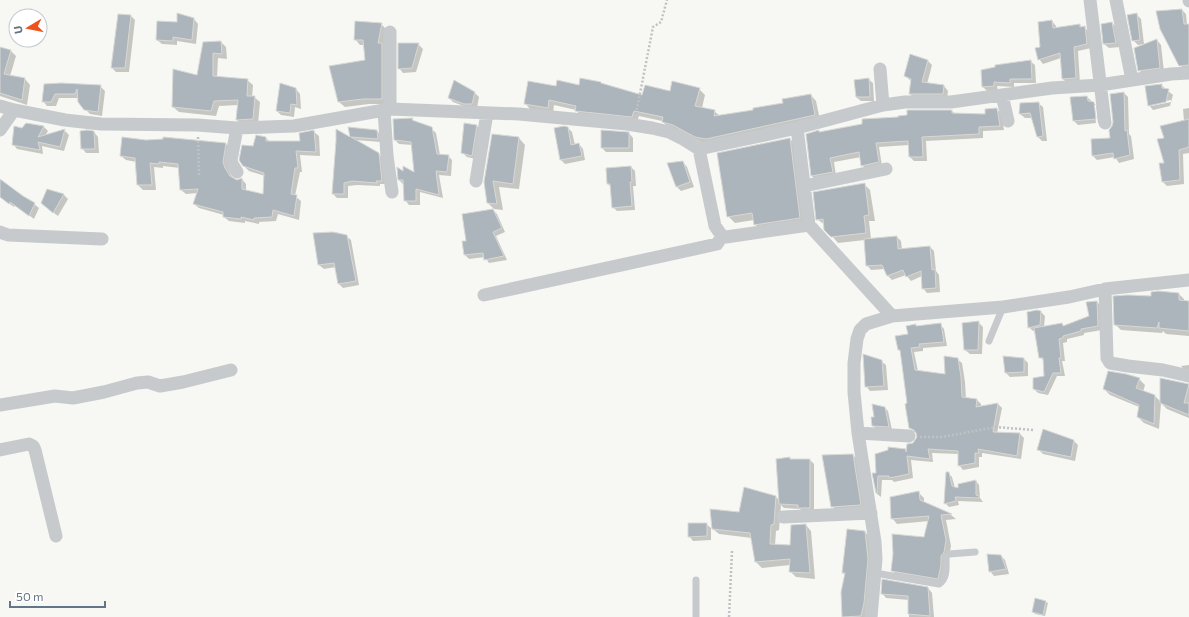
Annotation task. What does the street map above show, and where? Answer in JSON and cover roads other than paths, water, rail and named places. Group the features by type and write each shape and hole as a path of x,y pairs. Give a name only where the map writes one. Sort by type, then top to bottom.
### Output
{"street":[{"path":"1090,0 1105,123"},
{"path":"1116,0 1132,80"},
{"path":"390,32 387,156 392,192"},
{"path":"880,69 883,105"},
{"path":"0,106 65,120 101,124 197,125 237,128 294,126 387,110 519,114 634,125 669,132 699,149 797,128 883,105 905,102 951,102 1052,88 1100,85 1171,74 1189,73"},
{"path":"1002,95 1008,121"},
{"path":"0,130 14,110"},
{"path":"476,181 487,113"},
{"path":"237,128 231,160 237,172"},
{"path":"797,128 809,225 892,316"},
{"path":"699,149 715,226 722,236 726,237 809,225"},
{"path":"804,186 886,169"},
{"path":"0,232 8,235 102,239"},
{"path":"484,295 717,244 722,236"},
{"path":"871,617 875,573 875,542 858,432 854,378 857,339 860,330 866,324 892,316 1003,307 1069,297 1105,289 1189,280"},
{"path":"1105,289 1107,358 1110,363 1163,370 1189,376"},
{"path":"0,405 55,396 73,398 104,392 137,383 148,382 160,386 231,370"},
{"path":"858,432 910,436"},
{"path":"0,450 29,444 33,446 56,536"},
{"path":"783,517 871,513"}],"lane":[{"path":"989,341 1003,307"},
{"path":"875,573 939,584 943,581 945,576 946,556 949,554 975,552"},
{"path":"696,580 696,617"}]}
